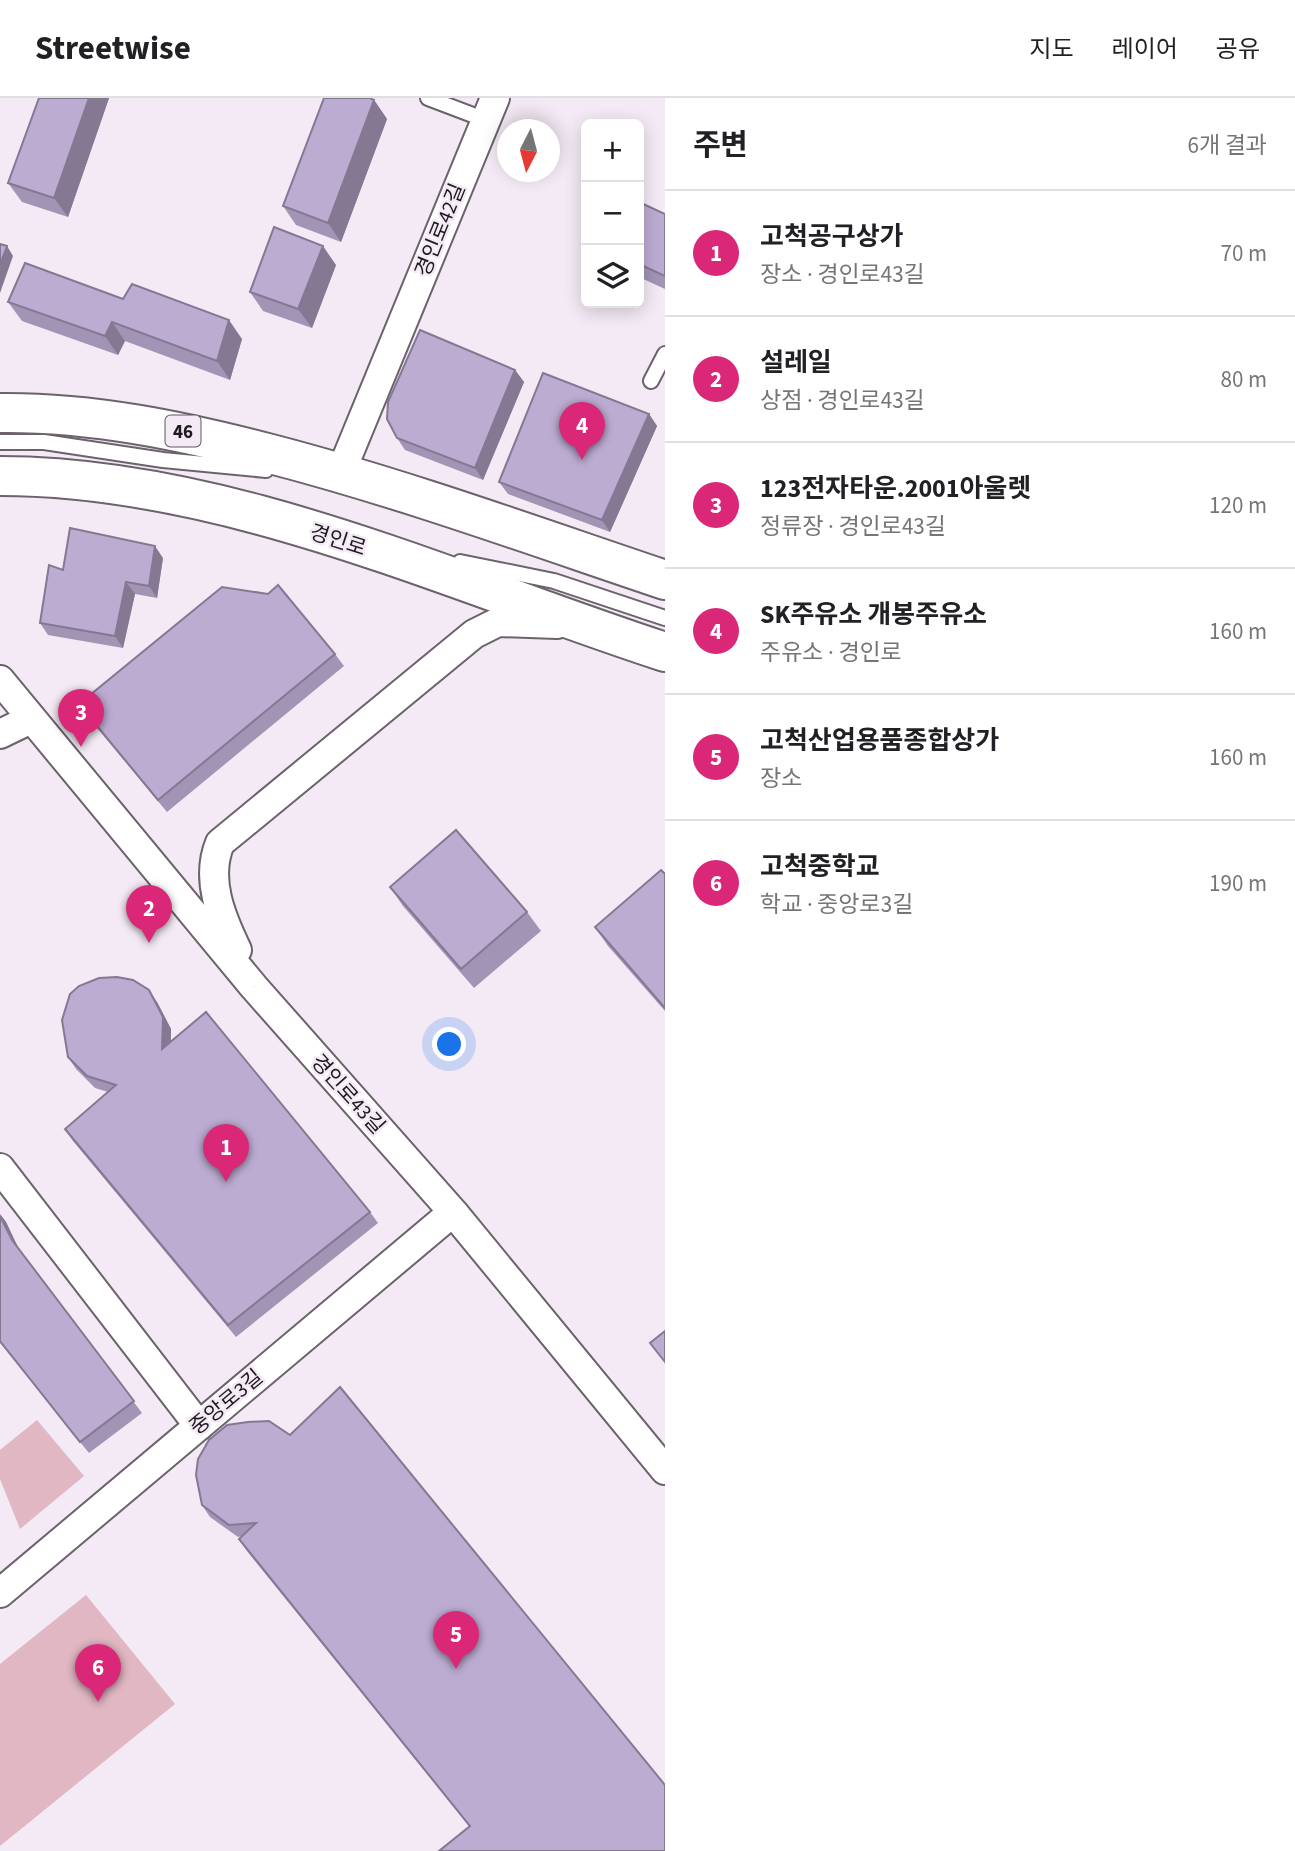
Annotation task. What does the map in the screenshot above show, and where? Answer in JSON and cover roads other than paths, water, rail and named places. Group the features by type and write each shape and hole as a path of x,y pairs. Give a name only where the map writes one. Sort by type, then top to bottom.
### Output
{"main road":[{"name":"46","path":"0,413 90,419 181,431 351,475 665,580"},
{"name":"경인로","path":"0,476 179,495 335,537 665,652"}],"street":[{"name":"경인로42길","path":"351,475 386,363 491,109"},
{"path":"254,988 220,915 214,858 220,843 407,687 474,635 498,622 586,626"},
{"name":"경인로43길","path":"0,680 254,988 453,1212 665,1470"},
{"path":"0,734 32,719"},
{"path":"0,1168 199,1426"},
{"name":"중앙로3길","path":"0,1593 453,1212"}],"lane":[{"path":"428,98 491,109"},
{"path":"651,381 665,354"},
{"path":"0,442 44,442 163,460 351,475"},
{"path":"335,537 554,581 665,618"}],"place":[{"name":"SK주유소 개봉주유소","path":"582,460"},
{"name":"123전자타운.2001아울렛","path":"81,747"},
{"name":"설레일","path":"149,943"},
{"name":"고척공구상가","path":"226,1182"},
{"name":"고척산업용품종합상가","path":"456,1669"},
{"name":"고척중학교","path":"98,1702"}]}
